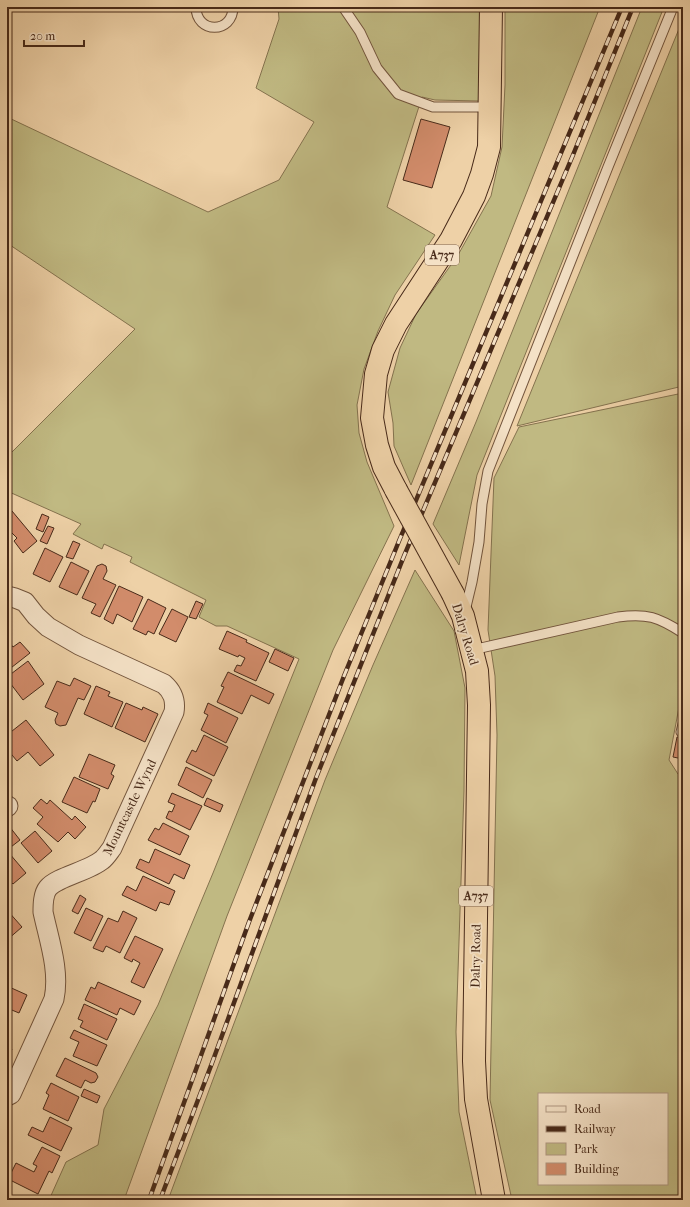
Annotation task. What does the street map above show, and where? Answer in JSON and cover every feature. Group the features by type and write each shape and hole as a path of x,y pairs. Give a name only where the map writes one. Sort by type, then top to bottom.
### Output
{"highway":[{"name":"A737","path":"489,107 490,7"},
{"name":"Dalry Road","path":"489,107 489,147 482,174 474,196 451,240 396,324 383,350 376,374 372,418 377,445 384,467 453,594 463,616 477,671 479,706 474,1022 476,1099 494,1200"}],"street":[{"name":"Mountcastle Wynd","path":"7,596 25,602 36,616 48,627 79,645 164,684 171,690 175,704 171,718 112,848 103,860 94,866 54,883 47,888 42,904 56,975 54,999 11,1094 7,1096"}],"lane":[{"path":"196,7 198,18 202,23 213,28 226,24 230,20 233,14 233,7"},
{"path":"343,7 360,32 376,68 398,94 433,107 489,107"},
{"path":"463,616 479,542 482,504 488,471 673,7"},
{"path":"472,650 635,614 654,617 683,633"}],"green space":[{"path":"278,7 481,7 480,101 435,100 422,97 387,207 435,235 395,295 378,331 364,369 357,405 359,433 367,462 394,526 333,650 227,916 124,1200 49,1200 66,1162 98,1145 104,1109 158,1005 299,659 227,626 216,626 199,617 206,600 130,562 132,557 104,544 102,549 73,534 81,524 7,491 7,457 135,329 7,243 7,117 208,212 279,180 314,122 256,88 279,19"},
{"path":"505,7 600,7 411,485 394,446 393,423 388,392 400,348 416,314 458,255 491,196 502,147 505,85"},
{"path":"642,7 664,7 477,475 459,565 433,524 476,422"},
{"path":"683,19 683,386 517,426"},
{"path":"683,393 683,686 669,760 678,774 683,775 683,1200 512,1200 490,1100 497,735 495,676 488,630 494,478 519,427"},
{"path":"415,570 454,631 465,688 464,791 456,1032 459,1112 477,1200 168,1200 325,780"}],"building":[{"path":"421,119 450,127 432,188 403,180"},
{"path":"7,505 37,541 23,553 14,541 17,538 12,533 8,536 10,539 7,541"},
{"path":"42,514 49,517 43,532 36,529"},
{"path":"48,526 54,528 47,544 40,541"},
{"path":"73,541 80,544 73,559 66,557"},
{"path":"45,548 63,557 50,582 33,574"},
{"path":"71,562 89,571 77,595 59,587"},
{"path":"102,564 106,566 107,571 103,579 116,585 100,617 91,613 96,604 82,598 97,566"},
{"path":"119,586 143,597 132,622 117,614 113,624 104,619"},
{"path":"148,599 166,608 154,634 148,631 146,635 133,629"},
{"path":"196,601 203,604 196,619 189,617"},
{"path":"172,609 188,617 176,642 159,634"},
{"path":"227,631 247,640 246,642 269,653 256,681 234,671 237,665 241,666 245,658 239,655 238,657 219,649"},
{"path":"9,642 13,647 20,642 30,653 7,671 7,644"},
{"path":"275,649 294,658 288,671 269,662"},
{"path":"28,661 44,684 23,700 7,677"},
{"path":"228,672 274,694 269,704 251,695 242,714 217,702 224,687 221,686"},
{"path":"74,678 91,686 84,700 78,698 66,725 60,726 56,724 55,720 58,713 45,707 57,681 70,686"},
{"path":"96,686 110,692 108,696 123,702 112,727 84,714"},
{"path":"126,703 142,710 143,707 158,714 145,742 115,728"},
{"path":"208,703 238,718 226,743 201,730 208,715 204,713"},
{"path":"26,720 54,755 40,766 28,752 17,761 7,749 7,735"},
{"path":"204,735 228,747 214,776 186,762 192,750 196,752"},
{"path":"677,737 683,738 683,759 673,757"},
{"path":"89,754 115,765 111,774 114,776 108,789 79,777"},
{"path":"186,767 212,780 203,798 178,785"},
{"path":"74,777 100,789 95,802 93,801 87,813 62,802"},
{"path":"172,793 202,806 190,830 166,818 169,811 172,812 175,805 168,802"},
{"path":"207,798 223,805 220,812 204,805"},
{"path":"41,799 47,804 50,800 72,820 75,816 86,827 75,839 68,832 58,842 37,824 43,817 33,808"},
{"path":"163,823 189,836 180,855 148,840 155,828 159,830"},
{"path":"9,826 20,840 7,850 7,827"},
{"path":"35,831 52,851 38,863 21,843"},
{"path":"155,849 190,865 184,879 174,874 169,884 136,868 140,859 149,863"},
{"path":"9,853 26,873 13,884 7,878 7,855"},
{"path":"143,876 175,891 169,905 160,902 156,911 122,895 127,886 136,891"},
{"path":"80,895 86,899 78,914 72,911"},
{"path":"86,908 103,916 91,941 74,933"},
{"path":"7,910 22,927 7,940"},
{"path":"123,911 137,918 120,953 106,946 103,952 93,948 108,918 118,922"},
{"path":"135,936 163,949 144,988 131,982 140,963 133,959 132,962 124,958"},
{"path":"98,982 141,1001 134,1015 120,1008 117,1015 85,1000 91,987 95,989"},
{"path":"7,986 27,995 19,1013 7,1008"},
{"path":"84,1004 117,1019 107,1040 80,1027 83,1021 78,1019"},
{"path":"74,1030 107,1045 97,1066 73,1056 79,1042 70,1038"},
{"path":"7,1047 12,1049 7,1059"},
{"path":"65,1058 96,1073 98,1077 95,1082 91,1083 85,1080 81,1088 56,1076"},
{"path":"51,1083 79,1097 68,1121 43,1109 49,1095 46,1093"},
{"path":"84,1089 100,1096 97,1103 81,1096"},
{"path":"50,1117 72,1128 61,1151 28,1135 32,1127 43,1132"},
{"path":"42,1147 60,1156 52,1173 49,1171 38,1194 8,1179 16,1163 34,1172 37,1166 33,1164"}],"railway":[{"path":"149,1200 249,922 344,676 622,7"},
{"path":"160,1200 212,1063 316,778 404,556 573,155 633,7"}]}
